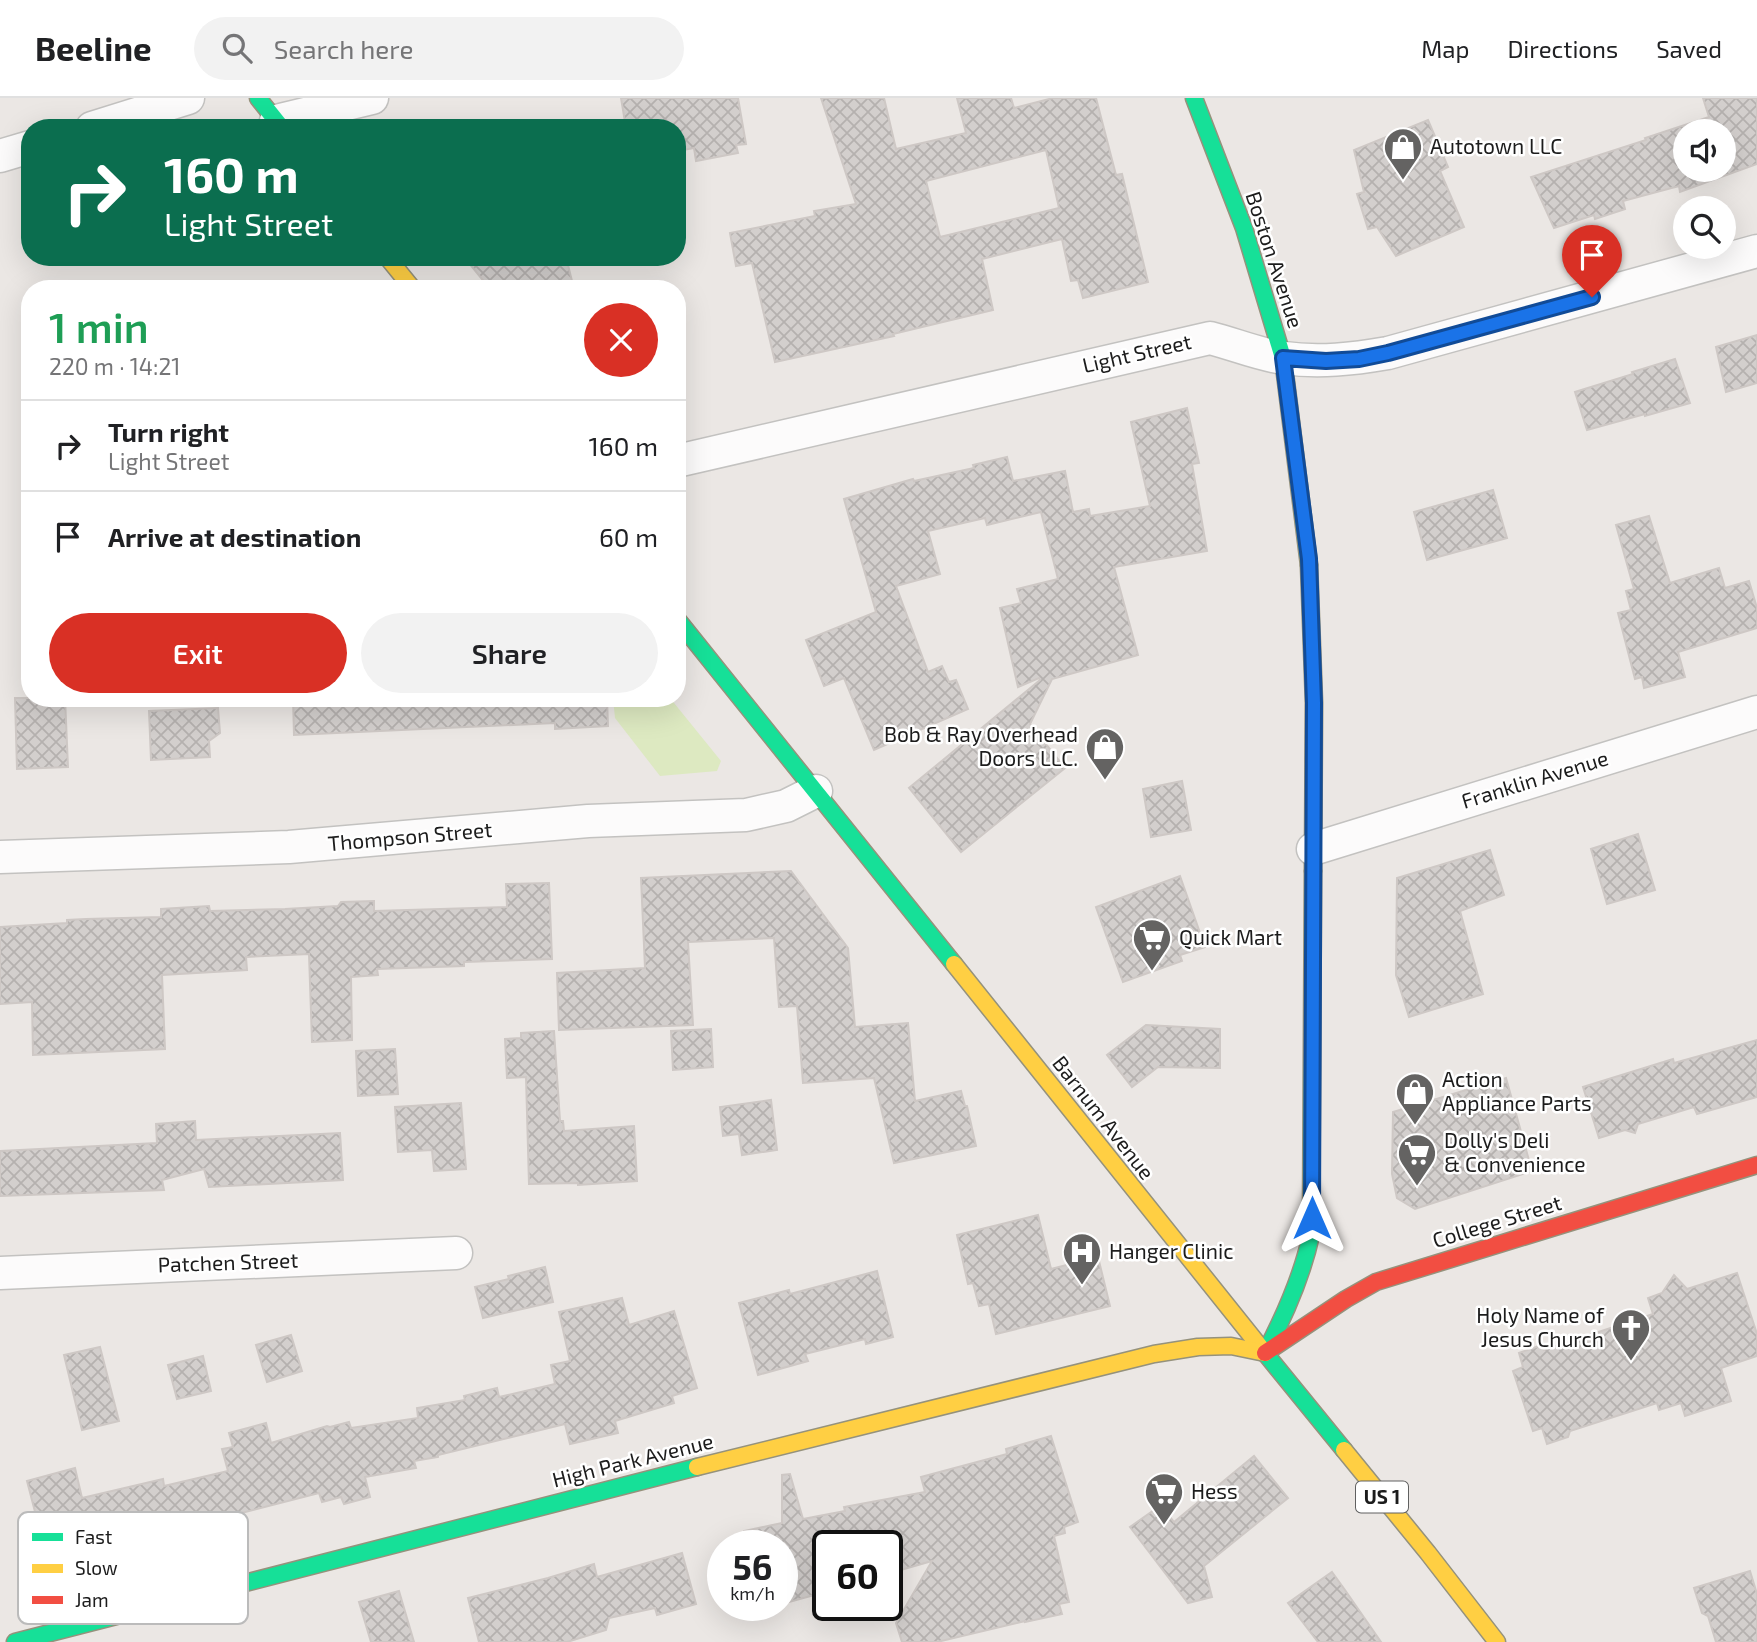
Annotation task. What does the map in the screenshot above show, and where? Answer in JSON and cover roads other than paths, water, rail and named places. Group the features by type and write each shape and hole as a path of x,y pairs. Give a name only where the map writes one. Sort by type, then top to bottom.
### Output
{"main road":[{"name":"Boston Avenue","path":"1194,98 1244,228 1283,358 1309,559 1314,703 1311,1234 1295,1291 1283,1321 1265,1353"},
{"path":"394,266 406,280"},
{"name":"Barnum Avenue","path":"686,630 1497,1642"},
{"name":"College Street","path":"1265,1353 1376,1282 1757,1165"},
{"name":"High Park Avenue","path":"248,1582 617,1486 1154,1354 1198,1347 1231,1346 1265,1353"},
{"name":"High Park Avenue","path":"15,1642 84,1624"}],"street":[{"path":"121,119 188,98"},
{"path":"272,116 372,98"},
{"path":"0,156 21,150"},
{"name":"Light Street","path":"686,459 1210,338 1283,358 1326,361 1359,359 1757,251"},
{"name":"Franklin Avenue","path":"1314,849 1757,712"},
{"name":"Thompson Street","path":"0,857 289,847 587,821 746,815 786,806 816,791"},
{"name":"Patchen Street","path":"0,1273 456,1253"}],"place":[{"name":"Autotown LLC","path":"1403,181"},
{"name":"Bob & Ray Overhead Doors LLC.","path":"1105,781"},
{"name":"Quick Mart","path":"1152,972"},
{"name":"Action Appliance Parts","path":"1415,1126"},
{"name":"Dolly's Deli & Convenience","path":"1417,1187"},
{"name":"Hanger Clinic","path":"1082,1286"},
{"name":"Holy Name of Jesus Church","path":"1631,1362"},
{"name":"Hess","path":"1164,1526"}]}
